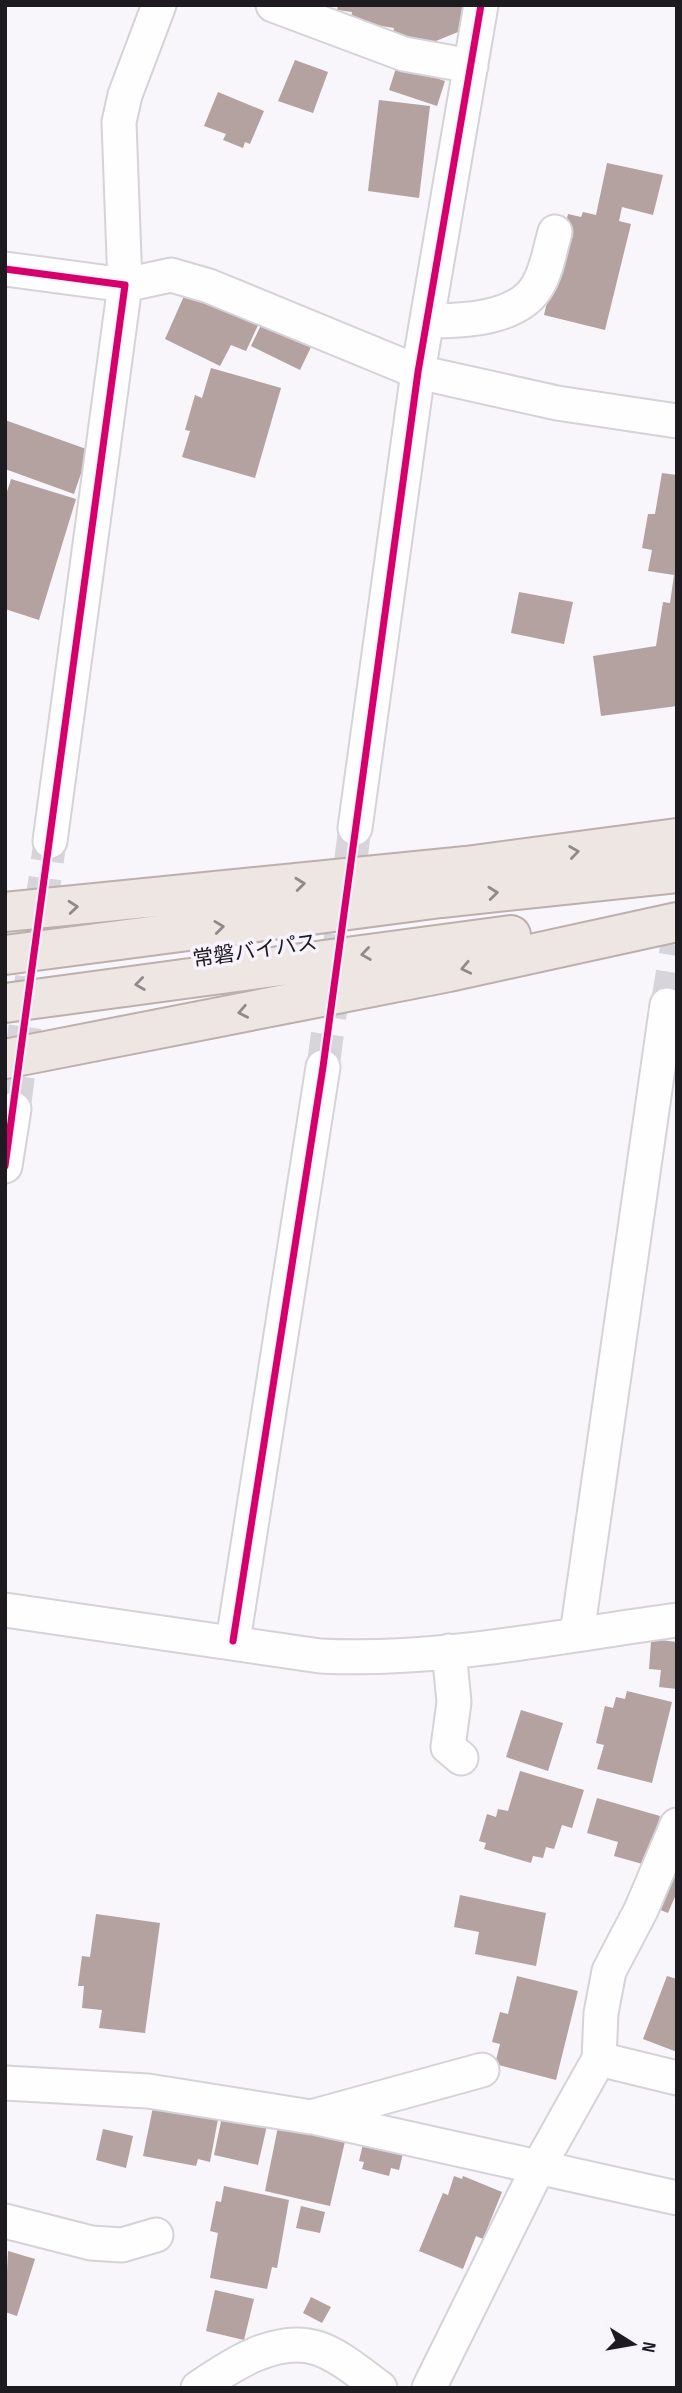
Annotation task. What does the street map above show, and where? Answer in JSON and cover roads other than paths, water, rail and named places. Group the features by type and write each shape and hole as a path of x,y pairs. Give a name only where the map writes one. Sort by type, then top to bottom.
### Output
{"highway":[{"path":"5,912 466,866 677,838"},
{"name":"常磐バイパス","path":"5,955 441,898 677,873"},
{"name":"常磐バイパス","path":"5,1003 677,915"},
{"path":"5,1059 449,972 677,922"}],"street":[{"path":"50,841 124,285 119,122 125,95 159,5"},
{"path":"273,5 404,54 471,66"},
{"path":"355,828 418,372 481,5"},
{"path":"427,321 459,321 505,310 529,297 539,284 555,232"},
{"path":"5,268 124,285 171,275 209,286 418,372 557,403 677,421"},
{"path":"577,1634 667,1005"},
{"path":"233,1641 323,1067"},
{"path":"5,1166 14,1109"},
{"path":"5,1610 233,1641 320,1656 356,1658 450,1651 677,1620"},
{"path":"450,1651 454,1702 448,1747 461,1758"},
{"path":"429,2388 478,2295 539,2166 599,2059 601,2013 609,1971 641,1910 677,1825"},
{"path":"599,2059 677,2078"},
{"path":"312,2117 482,2070"},
{"path":"5,2083 148,2091 312,2117 677,2198"},
{"path":"5,2221 91,2243 122,2245 156,2235"},
{"path":"198,2388 230,2366 288,2344 317,2348 380,2388"}],"tunnel":[{"path":"323,1067 355,828"},
{"path":"14,1109 50,841"},
{"path":"667,1005 677,945"}]}
